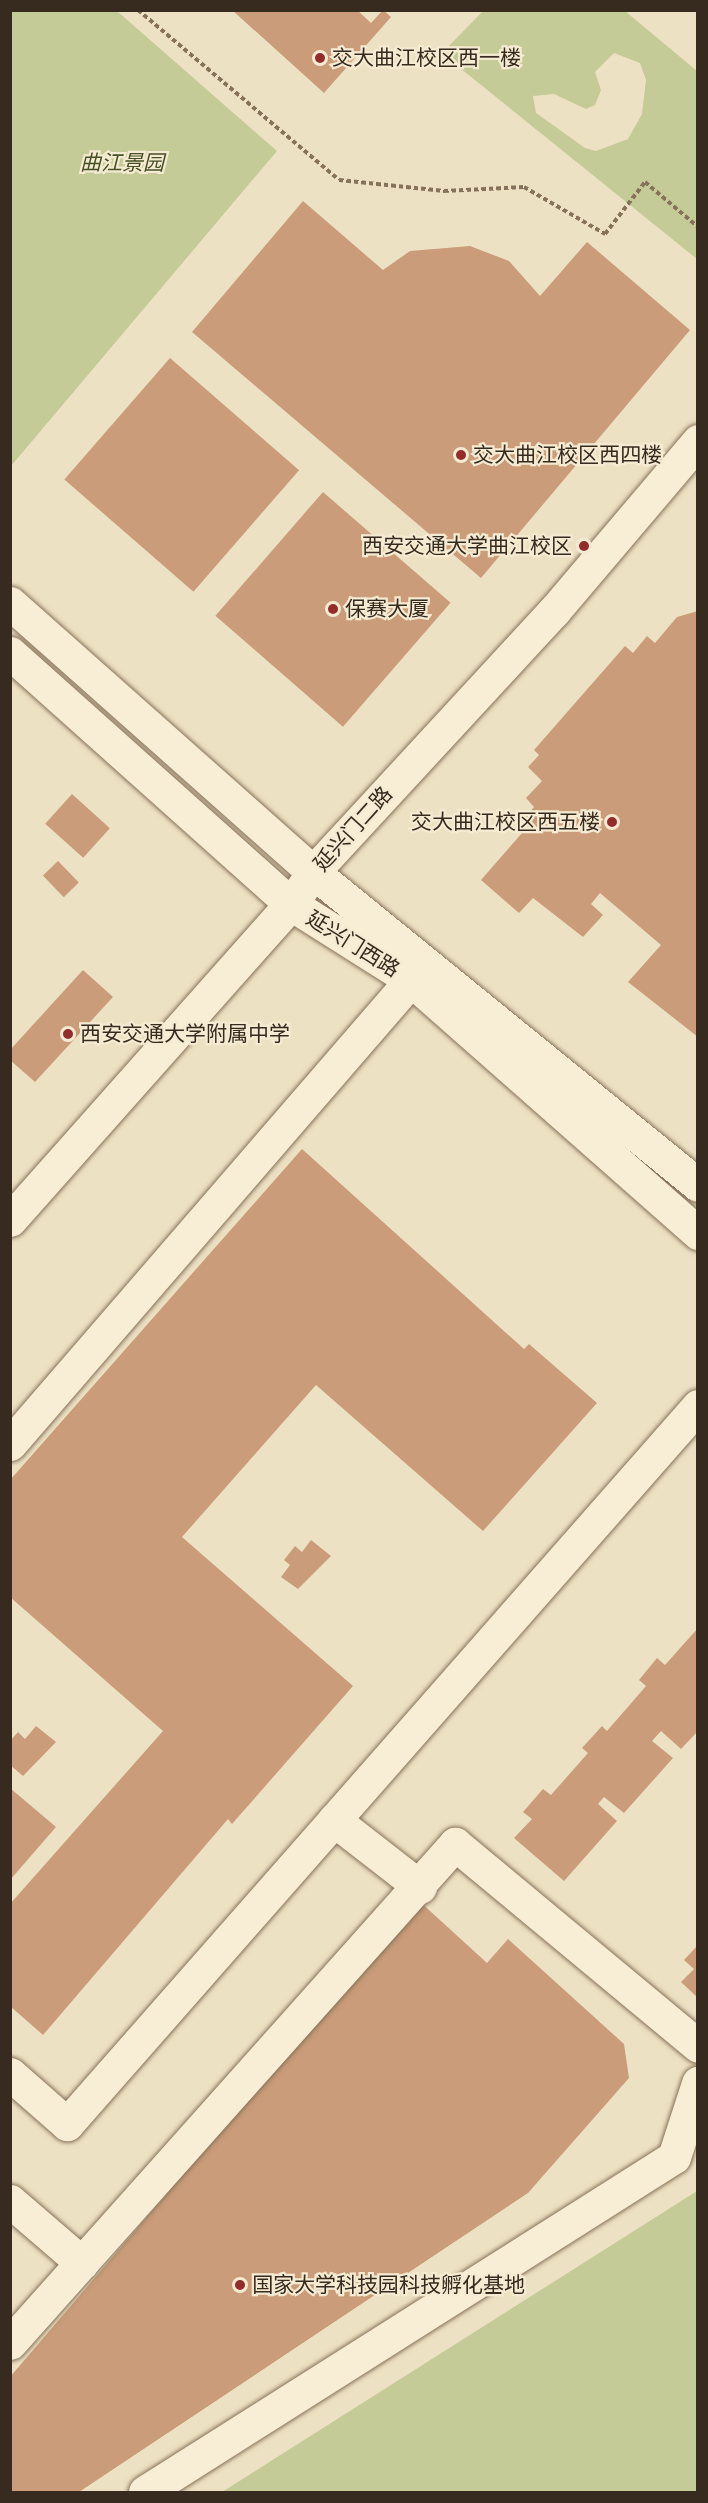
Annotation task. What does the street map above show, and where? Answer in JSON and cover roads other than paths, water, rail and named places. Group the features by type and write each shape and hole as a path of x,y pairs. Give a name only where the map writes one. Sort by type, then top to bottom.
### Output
{"street":[{"name":"延兴门二路","path":"10,1220 291,904 313,873 554,610 698,441"},
{"name":"延兴门西路","path":"10,603 313,873 698,1185"},
{"name":"延兴门西路","path":"10,653 291,904 411,980 698,1233"},
{"path":"10,1444 411,980"},
{"path":"10,2074 67,2124 698,1406"},
{"path":"334,1820 420,1887"},
{"path":"10,2343 420,1887 455,1844 698,2046"},
{"path":"145,2493 674,2157 698,2083"},
{"path":"10,2201 82,2263"}],"place":[{"name":"交大曲江校区西一楼","path":"320,58"},
{"name":"交大曲江校区西四楼","path":"461,455"},
{"name":"西安交通大学曲江校区","path":"584,546"},
{"name":"保赛大厦","path":"333,609"},
{"name":"交大曲江校区西五楼","path":"612,822"},
{"name":"西安交通大学附属中学","path":"68,1034"},
{"name":"国家大学科技园科技孵化基地","path":"240,2285"}],"park label":[{"name":"曲江景园","path":"122,163"}]}
